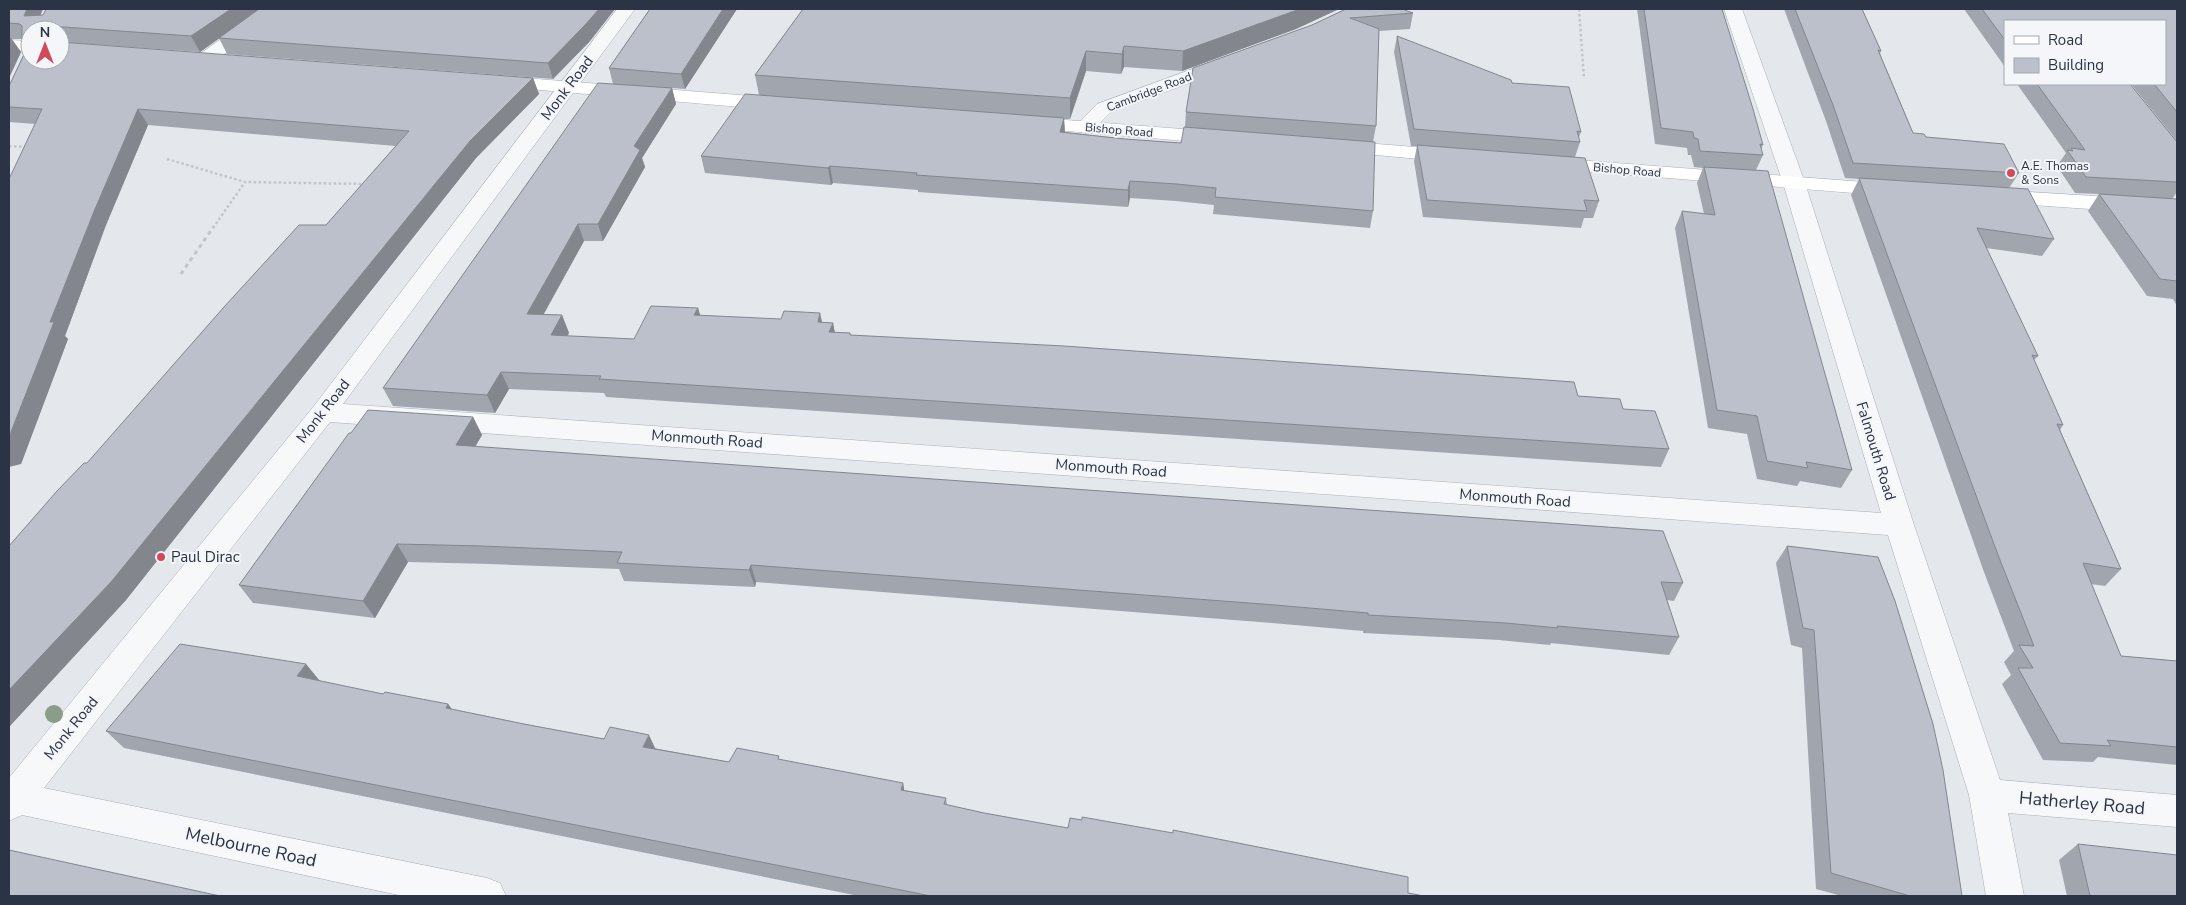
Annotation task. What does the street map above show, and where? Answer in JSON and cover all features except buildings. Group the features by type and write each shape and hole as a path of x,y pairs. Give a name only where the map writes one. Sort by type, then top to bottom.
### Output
{"street":[{"path":"204,60 274,9"},
{"name":"Monk Road","path":"12,802 323,412 626,9"},
{"name":"Falmouth Road","path":"1733,9 1794,183 1898,525 1987,795 2005,896"},
{"path":"185,58 234,62"},
{"name":"Cambridge Road","path":"1085,127 1104,108 1241,58"},
{"path":"479,80 799,105"},
{"name":"Bishop Road","path":"1006,121 1243,140"},
{"path":"1322,146 1469,158"},
{"name":"Bishop Road","path":"1528,162 1912,191"},
{"path":"1981,196 2177,208"},
{"name":"Monmouth Road","path":"323,412 1898,525"},
{"name":"Hatherley Road","path":"1987,795 2177,811"},
{"name":"Melbourne Road","path":"12,802 487,896"}],"path":[{"path":"1580,9 1584,79"},
{"path":"9,146 37,148"},
{"path":"166,159 245,182 370,184"},
{"path":"181,274 245,182"}],"place":[{"name":"A.E. Thomas & Sons","path":"2011,173"},
{"name":"Paul Dirac","path":"161,557"}]}
